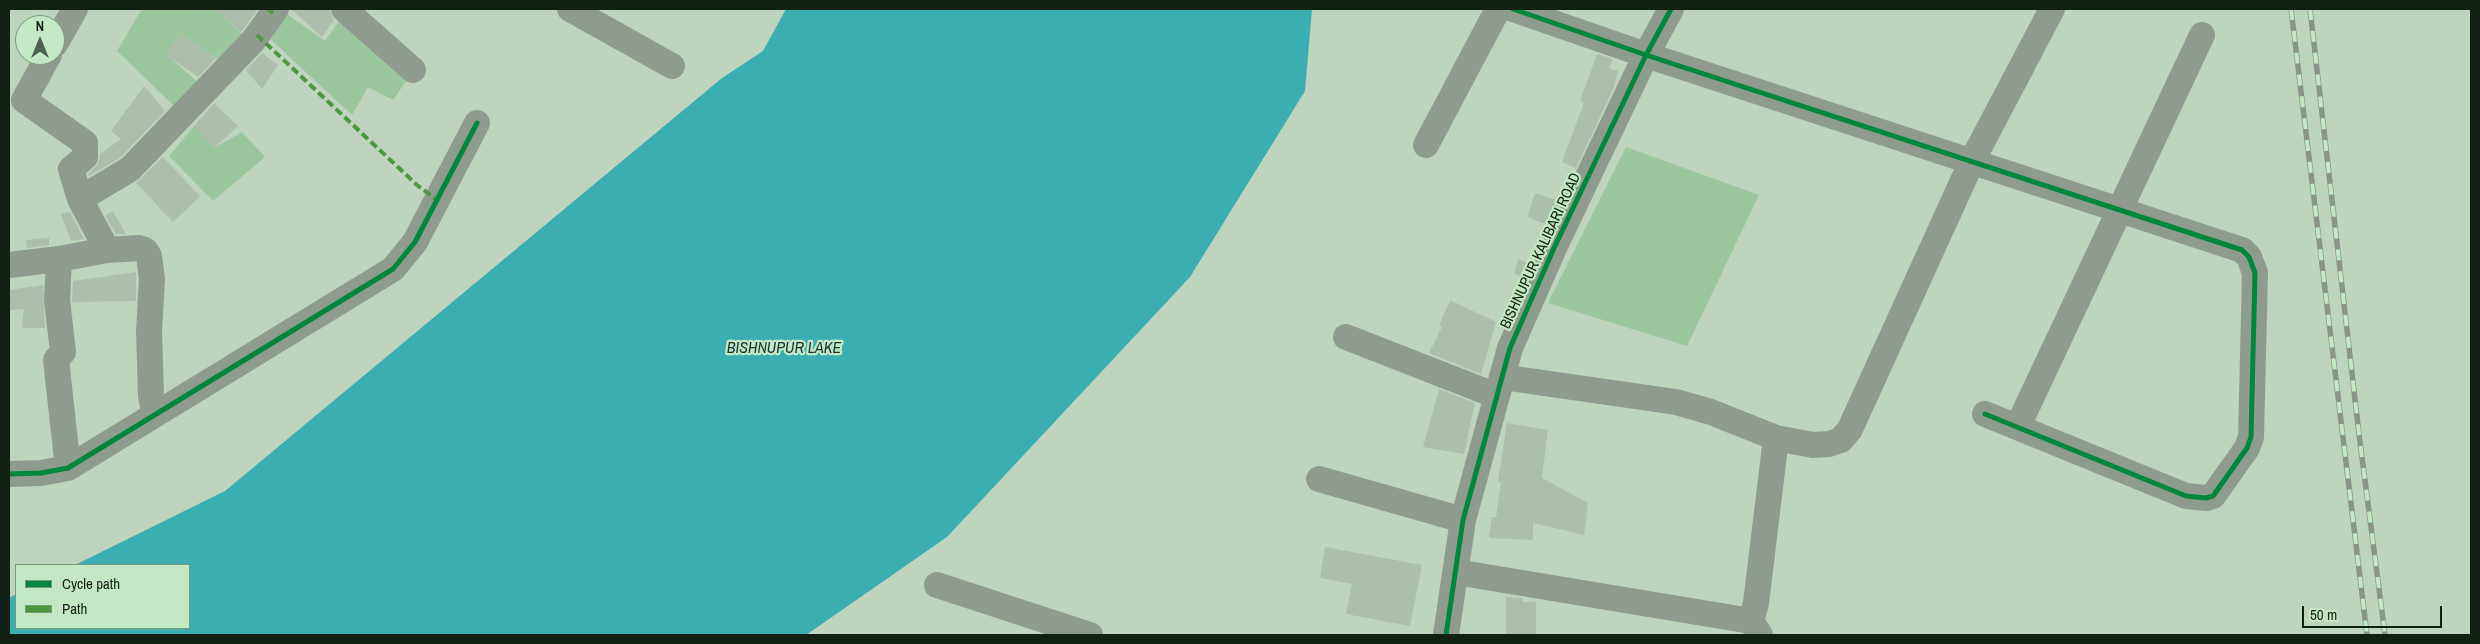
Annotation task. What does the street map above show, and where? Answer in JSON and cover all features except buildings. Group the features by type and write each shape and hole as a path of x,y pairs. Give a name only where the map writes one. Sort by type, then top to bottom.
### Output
{"street":[{"path":"65,26 75,9"},
{"path":"80,199 130,169 253,41 276,9"},
{"path":"344,9 413,70"},
{"path":"570,9 672,66"},
{"path":"1426,145 1498,9"},
{"path":"1513,9 1646,55 2242,250 2249,257 2255,273 2251,437 2247,448 2214,496 2197,498 2186,496 1985,414"},
{"name":"BISHNUPUR KALIBARI ROAD","path":"1446,635 1463,520 1499,386 1522,318 1646,55 1671,9"},
{"path":"1346,337 1499,386 1676,402 1711,412 1776,438 1812,445 1829,444 1841,440 1850,428 1972,161 2052,9"},
{"path":"2018,426 2202,35"},
{"path":"41,65 16,95 85,143 87,147 85,157 71,169 80,199 107,250"},
{"path":"9,474 41,473 68,468 154,413 393,269 415,242 477,123"},
{"path":"9,265 60,259 107,250 139,248 146,250 150,256 152,279 150,331 151,395 154,413"},
{"path":"60,259 58,300 63,352 56,360 68,468"},
{"path":"1456,572 1755,628 1756,603 1776,438"},
{"path":"1319,479 1463,520"},
{"path":"937,585 1090,635"}],"green space":[{"path":"142,9 215,9 247,38 225,64 181,34 166,54 202,86 179,111 117,51"},
{"path":"284,12 325,41 343,16 407,80 393,100 368,87 352,115 266,35"},
{"path":"194,126 214,148 242,132 265,157 213,201 169,156"},
{"path":"1626,147 1759,195 1687,346 1548,303"}],"water":[{"name":"BISHNUPUR LAKE","path":"786,9 1312,9 1305,91 1190,277 947,537 806,635 9,635 9,598 15,595 15,629 190,629 190,564 77,564 225,491 722,78 763,51"}],"railway":[{"path":"2291,9 2367,635"},
{"path":"2310,9 2359,434 2385,635"}],"marked path":[{"path":"268,9 273,13"},
{"path":"257,35 417,185 437,200"}],"cycle path":[{"path":"1513,9 1646,55 2242,250 2249,257 2255,273 2251,437 2247,448 2213,496 2206,498 2186,496 1985,414"},
{"path":"1446,635 1463,520 1510,348 1554,248 1646,55 1671,9"},
{"path":"9,474 41,473 68,468 393,269 415,242 477,123"}]}
